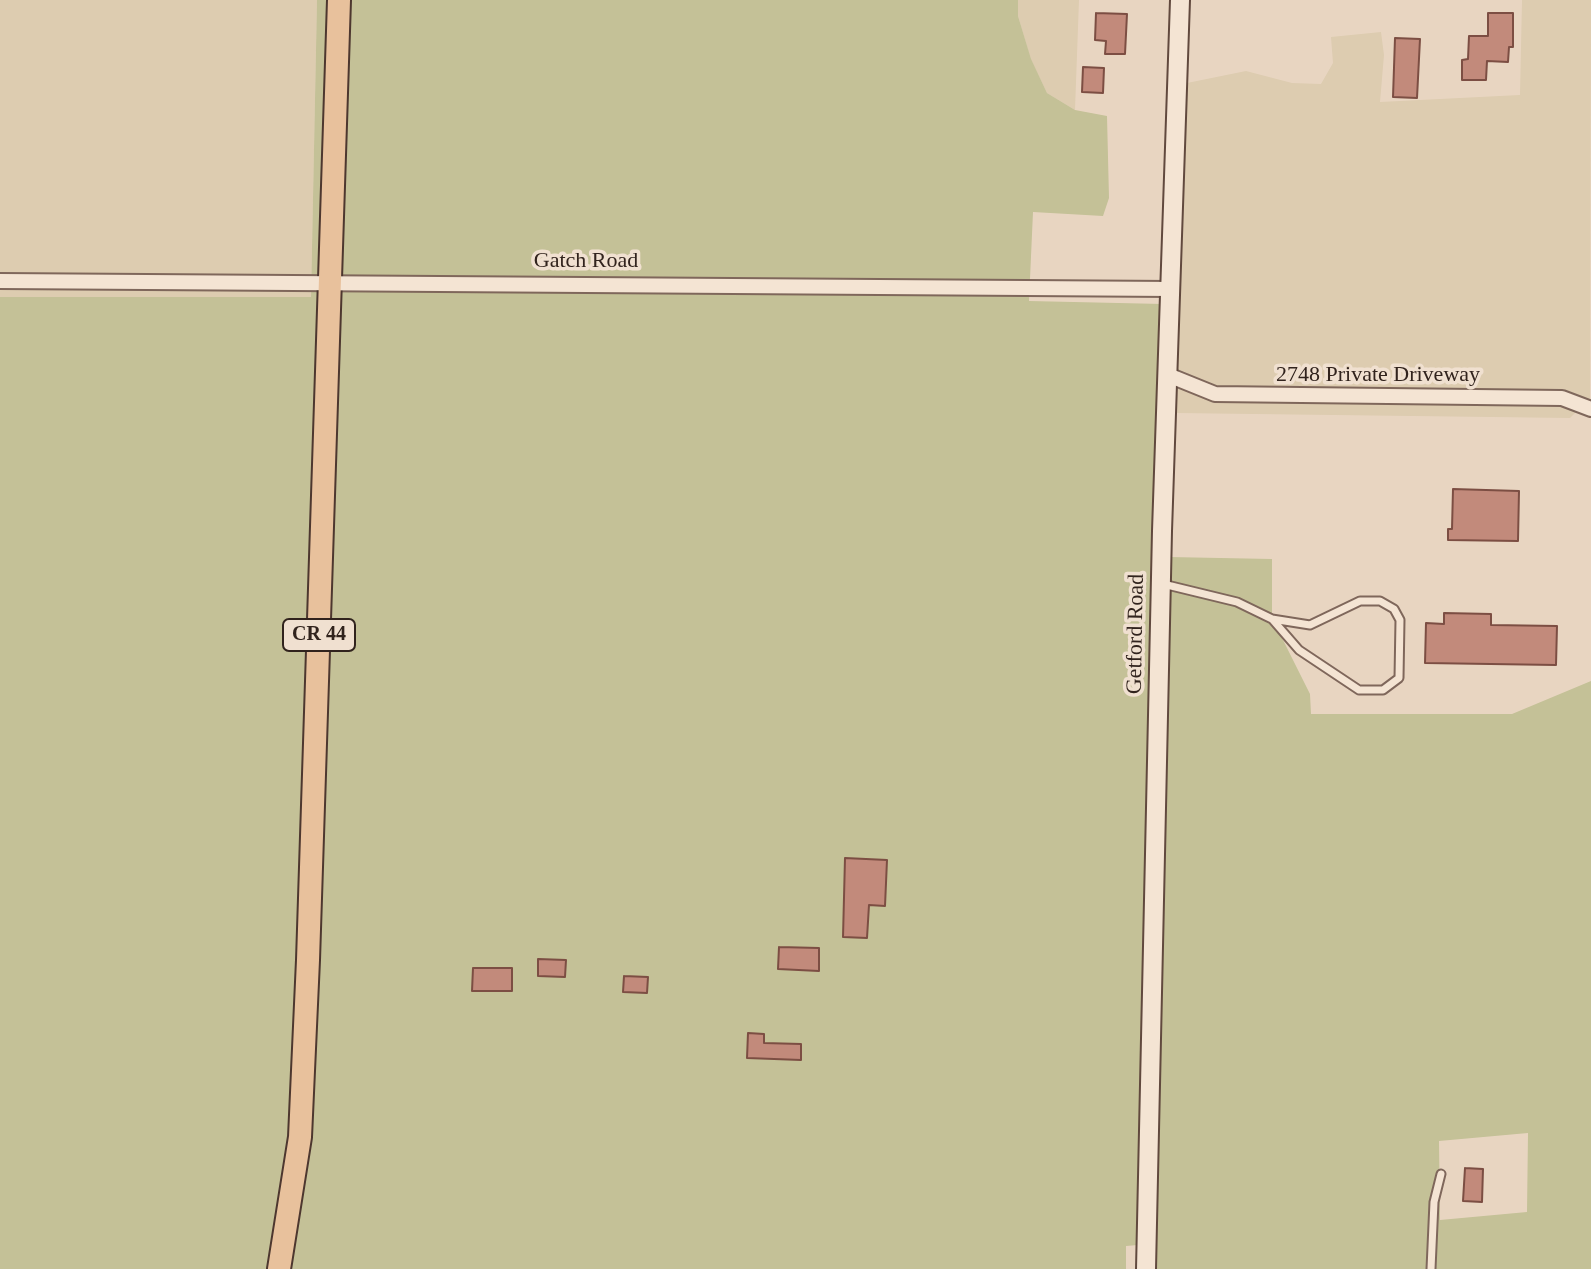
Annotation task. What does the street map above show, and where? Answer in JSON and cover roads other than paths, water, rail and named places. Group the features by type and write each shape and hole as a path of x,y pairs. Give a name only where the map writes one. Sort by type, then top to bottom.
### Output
{"main road":[{"name":"CR 44","path":"279,1269 300,1137 339,0"}],"street":[{"name":"Getford Road","path":"1146,1269 1161,583 1180,0"},
{"name":"Gatch Road","path":"0,281 1172,289"},
{"name":"2748 Private Driveway","path":"1168,375 1197,388 1228,395 1562,398 1591,409"}],"lane":[{"path":"1161,583 1237,602 1272,619 1310,625 1360,601 1380,601 1394,609 1400,620 1399,678 1383,690 1359,690 1299,650 1272,619"},
{"path":"1431,1269 1434,1202 1441,1174"}]}
